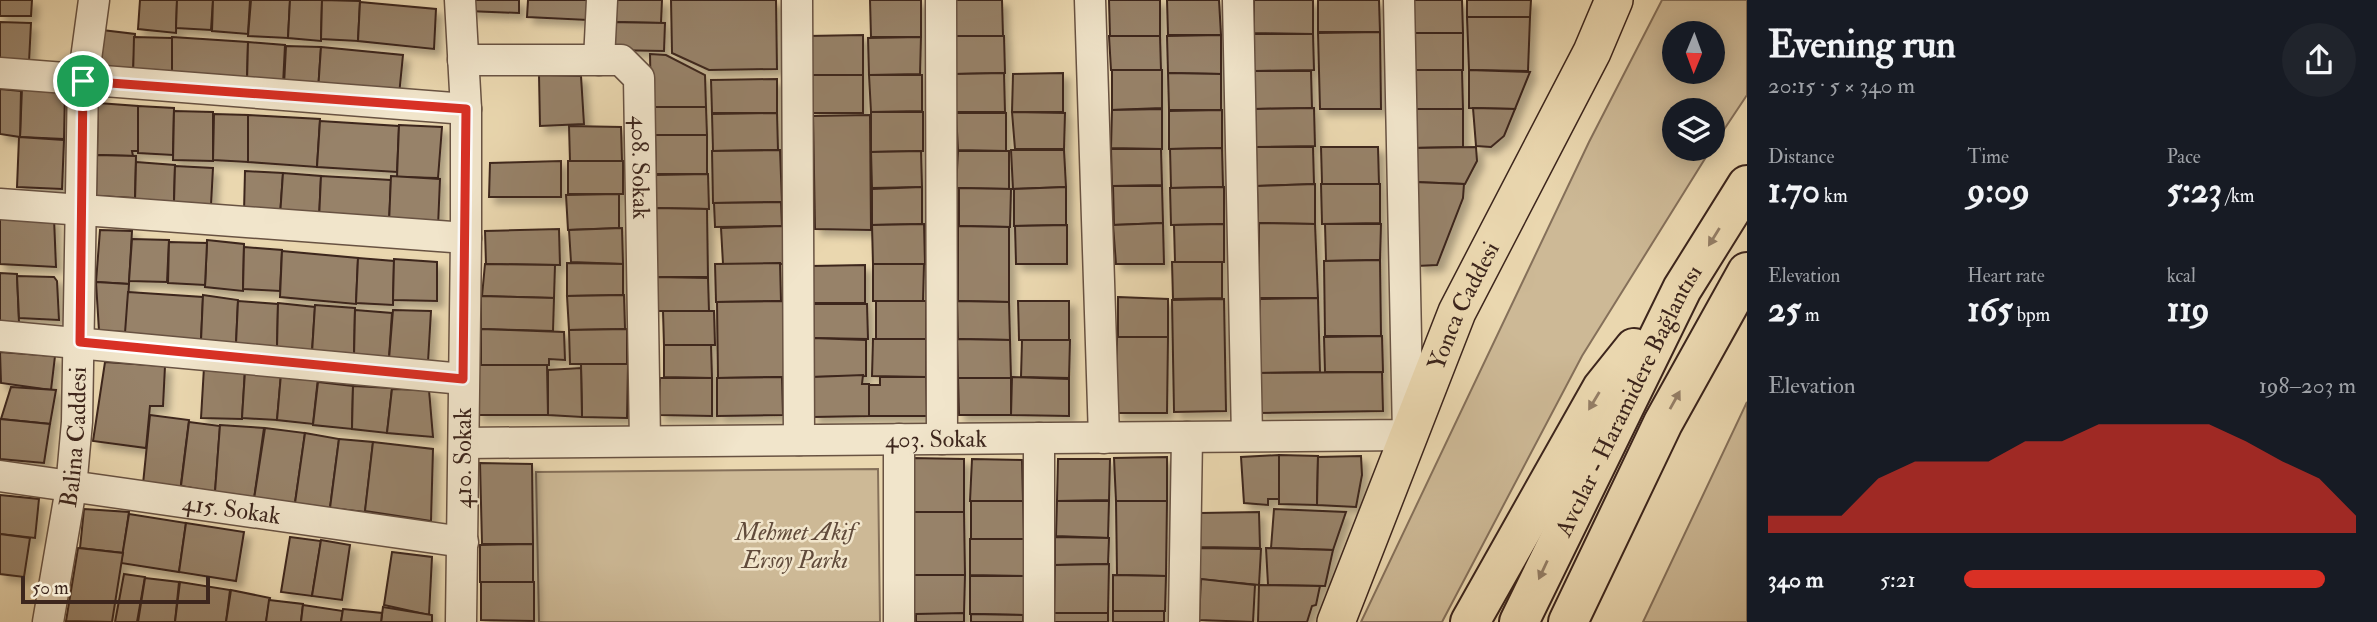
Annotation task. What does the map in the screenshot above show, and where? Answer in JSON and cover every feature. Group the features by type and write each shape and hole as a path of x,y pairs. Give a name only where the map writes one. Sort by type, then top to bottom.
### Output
{"highway":[{"name":"Avcılar - Haramidere Bağlantısı","path":"1519,622 1682,289 1747,185"},
{"name":"Avcılar - Haramidere Bağlantısı","path":"1568,622 1663,423 1747,272"},
{"path":"1470,622 1602,388 1682,289"},
{"path":"1595,622 1623,505"}],"main road":[{"name":"Yonca Caddesi","path":"1336,622 1457,312 1591,52 1614,0"}],"street":[{"name":"Balina Caddesi","path":"48,622 71,488 80,342 83,81 94,0"},
{"name":"410. Sokak","path":"460,0 466,109 461,622"},
{"path":"598,60 602,0"},
{"path":"797,0 799,440"},
{"path":"941,0 942,439"},
{"path":"1090,0 1104,438"},
{"path":"1238,0 1247,436"},
{"path":"1399,0 1408,435"},
{"name":"408. Sokak","path":"463,60 621,60 639,78 645,441"},
{"path":"0,73 466,109"},
{"path":"0,204 466,238"},
{"path":"0,336 463,379"},
{"name":"403. Sokak","path":"464,443 1408,435"},
{"path":"1184,622 1187,437"},
{"path":"1039,438 1039,622"},
{"path":"899,439 899,622"},
{"name":"415. Sokak","path":"0,476 463,542"}],"green space":[{"path":"1662,0 1747,0 1747,95 1725,128 1725,98 1662,98 1662,161 1704,161 1582,356 1442,622 1361,622 1589,142"},
{"path":"1747,402 1747,622 1643,622"},
{"name":"Mehmet Akif Ersoy Parkı","path":"878,469 880,622 539,622 536,472"}],"building":[{"path":"0,0 32,0 31,16 0,16"},
{"path":"140,0 177,0 176,33 138,29"},
{"path":"177,0 213,0 211,30 176,28"},
{"path":"213,0 250,0 248,34 212,31"},
{"path":"251,0 290,0 288,38 248,36"},
{"path":"290,0 322,0 321,41 288,38"},
{"path":"322,0 360,1 358,41 321,39"},
{"path":"469,0 519,0 519,13 468,11"},
{"path":"528,0 589,0 588,20 527,17"},
{"path":"612,0 662,0 661,23 612,22"},
{"path":"671,0 776,0 777,69 709,70 672,53"},
{"path":"870,0 921,0 921,37 871,37"},
{"path":"953,0 1002,0 1003,36 955,36"},
{"path":"1109,0 1160,0 1160,36 1110,36"},
{"path":"1167,0 1219,0 1221,35 1168,35"},
{"path":"1254,0 1313,0 1313,34 1254,33"},
{"path":"1318,0 1379,0 1380,32 1318,32"},
{"path":"1411,0 1462,0 1463,33 1411,33"},
{"path":"1467,0 1531,0 1530,17 1467,17"},
{"path":"360,2 436,9 434,49 358,41"},
{"path":"1467,17 1530,17 1528,71 1469,70"},
{"path":"0,22 31,23 29,62 0,60"},
{"path":"609,22 665,23 664,51 609,50"},
{"path":"102,30 135,34 133,77 98,73"},
{"path":"1380,32 1381,109 1320,109 1318,33"},
{"path":"1413,33 1463,33 1463,70 1413,70"},
{"path":"1253,34 1313,34 1314,70 1254,71"},
{"path":"863,35 863,75 810,75 808,36"},
{"path":"1221,35 1221,74 1168,73 1167,36"},
{"path":"954,36 1004,36 1005,73 955,74"},
{"path":"1109,36 1160,36 1161,70 1111,70"},
{"path":"134,37 172,38 172,79 133,77"},
{"path":"172,37 248,42 247,82 172,79"},
{"path":"921,37 920,74 869,75 868,38"},
{"path":"248,42 285,45 283,85 247,82"},
{"path":"286,46 321,47 318,91 284,85"},
{"path":"321,47 403,55 399,95 318,91"},
{"path":"650,54 666,55 705,75 706,107 651,107"},
{"path":"1112,70 1162,70 1162,108 1112,110"},
{"path":"1413,70 1462,70 1463,109 1412,109"},
{"path":"1469,70 1530,72 1515,109 1469,108"},
{"path":"1254,71 1311,71 1312,108 1254,109"},
{"path":"1004,73 1005,112 956,112 955,74"},
{"path":"1063,73 1063,112 1012,112 1013,74"},
{"path":"1168,73 1221,74 1221,110 1169,110"},
{"path":"539,75 581,76 584,124 540,126"},
{"path":"810,75 863,75 863,113 810,113"},
{"path":"869,75 922,75 922,111 871,112"},
{"path":"777,79 777,113 712,113 711,80"},
{"path":"22,88 65,90 64,139 20,137"},
{"path":"0,89 21,91 20,137 0,134"},
{"path":"98,103 138,106 138,151 132,151 133,156 97,155"},
{"path":"138,106 174,108 173,155 138,153"},
{"path":"654,107 706,107 707,135 655,135"},
{"path":"1314,108 1315,146 1256,147 1255,109"},
{"path":"1473,108 1515,109 1504,136 1491,147 1476,146"},
{"path":"1162,109 1162,149 1111,148 1112,110"},
{"path":"1411,109 1463,109 1463,147 1412,148"},
{"path":"1222,110 1222,148 1169,149 1169,111"},
{"path":"174,111 213,112 213,161 173,160"},
{"path":"871,112 923,112 923,151 871,152"},
{"path":"1012,112 1065,113 1064,149 1015,149"},
{"path":"777,113 778,150 713,151 712,114"},
{"path":"956,113 1006,113 1006,151 958,150"},
{"path":"214,114 248,115 248,162 213,160"},
{"path":"248,115 320,119 317,167 248,162"},
{"path":"870,115 871,230 815,229 813,116"},
{"path":"320,121 399,126 397,172 317,167"},
{"path":"399,125 442,127 438,178 397,177"},
{"path":"569,126 621,127 622,161 570,161"},
{"path":"655,135 707,135 707,174 656,174"},
{"path":"19,137 64,140 62,189 17,187"},
{"path":"1256,147 1313,147 1314,184 1257,186"},
{"path":"1321,147 1378,147 1379,184 1322,184"},
{"path":"1476,147 1477,161 1465,184 1413,182 1412,148"},
{"path":"1222,148 1223,187 1171,188 1170,149"},
{"path":"1111,149 1161,149 1162,185 1112,186"},
{"path":"780,150 782,202 713,203 712,151"},
{"path":"1011,150 1064,150 1066,187 1013,189"},
{"path":"921,151 922,187 872,188 871,152"},
{"path":"958,151 1009,151 1009,189 956,188"},
{"path":"97,155 136,156 135,198 96,196"},
{"path":"561,161 561,197 489,197 490,163"},
{"path":"568,161 623,161 623,194 568,194"},
{"path":"136,162 175,165 174,203 135,202"},
{"path":"175,166 213,168 211,205 174,202"},
{"path":"245,171 283,173 280,216 244,212"},
{"path":"283,173 321,176 319,219 280,216"},
{"path":"708,174 709,209 655,208 655,175"},
{"path":"321,176 391,180 389,223 319,219"},
{"path":"391,176 440,179 438,227 389,223"},
{"path":"1414,182 1464,184 1463,198 1437,265 1417,266"},
{"path":"1315,184 1315,224 1258,223 1257,186"},
{"path":"1321,184 1380,184 1380,223 1322,224"},
{"path":"1113,186 1162,186 1163,223 1114,225"},
{"path":"922,187 922,224 872,225 872,189"},
{"path":"1066,187 1066,225 1014,226 1014,189"},
{"path":"1224,187 1224,224 1171,225 1170,188"},
{"path":"959,188 1011,189 1010,227 959,226"},
{"path":"619,194 619,228 568,230 566,195"},
{"path":"781,202 782,226 715,227 714,203"},
{"path":"655,208 707,209 708,277 656,277"},
{"path":"0,216 54,218 56,267 0,264"},
{"path":"1163,223 1164,264 1116,264 1113,225"},
{"path":"1259,223 1315,224 1318,298 1259,298"},
{"path":"924,224 925,264 873,264 872,225"},
{"path":"1224,224 1224,262 1175,262 1174,225"},
{"path":"1325,224 1381,224 1380,260 1326,261"},
{"path":"1067,225 1067,264 1016,264 1015,226"},
{"path":"783,226 783,264 723,264 721,228"},
{"path":"958,226 1009,227 1009,302 958,301"},
{"path":"622,228 623,264 571,262 569,230"},
{"path":"559,229 560,265 486,264 485,231"},
{"path":"100,230 132,231 129,284 96,282"},
{"path":"132,239 169,240 167,282 129,281"},
{"path":"207,240 244,244 243,291 205,287"},
{"path":"169,242 207,243 205,285 168,283"},
{"path":"244,247 282,250 280,291 243,289"},
{"path":"282,251 358,258 356,304 280,297"},
{"path":"358,258 394,261 393,305 356,303"},
{"path":"394,259 437,262 437,301 393,300"},
{"path":"1380,260 1381,336 1325,336 1324,261"},
{"path":"1172,262 1222,262 1222,298 1173,299"},
{"path":"567,263 623,264 623,295 567,296"},
{"path":"780,263 781,301 716,302 715,264"},
{"path":"485,264 555,265 554,298 482,296"},
{"path":"873,264 924,264 923,301 873,301"},
{"path":"865,265 865,303 813,303 811,266"},
{"path":"0,273 17,274 19,323 0,323"},
{"path":"17,276 54,277 57,281 59,320 19,318"},
{"path":"657,277 708,278 709,311 657,311"},
{"path":"96,282 129,284 126,332 99,331"},
{"path":"128,292 203,297 201,341 125,333"},
{"path":"203,295 238,300 236,344 201,341"},
{"path":"624,295 625,329 569,330 567,296"},
{"path":"481,296 554,298 553,331 481,329"},
{"path":"1118,297 1168,299 1168,337 1118,337"},
{"path":"1318,298 1320,372 1258,373 1260,299"},
{"path":"1224,299 1226,411 1174,412 1172,300"},
{"path":"238,301 278,304 277,349 236,344"},
{"path":"784,301 785,377 718,378 717,302"},
{"path":"876,301 926,301 926,339 876,339"},
{"path":"957,301 1009,302 1010,340 958,339"},
{"path":"1018,301 1069,301 1069,340 1019,340"},
{"path":"278,303 315,307 312,351 277,348"},
{"path":"812,304 867,304 868,339 813,338"},
{"path":"315,305 355,308 354,357 312,353"},
{"path":"355,310 392,313 389,358 354,357"},
{"path":"393,310 431,311 428,362 389,359"},
{"path":"663,311 714,311 715,345 664,345"},
{"path":"481,329 564,332 565,360 549,359 549,365 481,365"},
{"path":"627,329 627,364 570,364 569,330"},
{"path":"1382,336 1383,372 1325,372 1324,337"},
{"path":"1117,337 1168,337 1167,413 1116,413"},
{"path":"812,338 866,340 866,376 814,377"},
{"path":"873,339 926,339 926,377 872,376"},
{"path":"957,339 1010,340 1011,378 958,378"},
{"path":"1022,340 1070,340 1069,378 1021,377"},
{"path":"664,345 711,345 712,378 664,377"},
{"path":"0,352 55,356 51,390 1,383"},
{"path":"105,362 165,366 163,406 150,406 146,448 93,441"},
{"path":"581,364 628,364 627,418 582,417"},
{"path":"476,365 547,365 548,415 477,415"},
{"path":"204,367 245,370 242,419 201,418"},
{"path":"581,368 582,417 548,415 548,370"},
{"path":"245,371 281,374 277,420 242,418"},
{"path":"1382,372 1383,411 1257,413 1256,373"},
{"path":"281,374 318,378 313,424 277,420"},
{"path":"863,375 862,384 869,384 869,416 813,417 812,377"},
{"path":"782,377 783,415 717,416 717,378"},
{"path":"880,377 926,377 927,416 869,416 869,385 880,385"},
{"path":"1012,377 1069,379 1069,416 1011,415"},
{"path":"660,378 712,378 712,416 659,415"},
{"path":"958,378 1011,378 1011,415 959,415"},
{"path":"318,382 353,386 352,429 313,425"},
{"path":"353,386 392,388 387,433 352,429"},
{"path":"11,387 56,390 50,424 1,419"},
{"path":"392,389 429,390 433,437 387,433"},
{"path":"150,415 189,420 180,492 143,484"},
{"path":"0,419 50,424 44,463 0,459"},
{"path":"189,422 220,426 215,492 181,486"},
{"path":"220,425 264,428 254,499 215,492"},
{"path":"265,428 305,433 295,503 254,499"},
{"path":"305,433 339,439 330,508 295,503"},
{"path":"339,439 373,442 365,512 330,508"},
{"path":"373,442 433,449 431,521 365,511"},
{"path":"1279,455 1318,456 1317,505 1279,504"},
{"path":"1279,455 1279,499 1268,499 1268,505 1244,503 1241,457"},
{"path":"1361,456 1362,475 1356,507 1317,505 1318,457"},
{"path":"1167,457 1167,501 1116,501 1114,458"},
{"path":"911,458 964,459 964,512 912,512"},
{"path":"972,459 1022,460 1023,501 970,501"},
{"path":"1058,459 1110,459 1109,500 1057,501"},
{"path":"480,463 532,464 533,544 482,544"},
{"path":"0,495 39,499 35,538 0,534"},
{"path":"971,501 1023,501 1024,539 971,539"},
{"path":"1057,501 1109,501 1108,538 1056,536"},
{"path":"1116,501 1167,501 1166,576 1117,575"},
{"path":"84,509 129,512 123,553 80,548"},
{"path":"1274,509 1346,512 1333,550 1271,548"},
{"path":"912,512 964,512 965,575 914,575"},
{"path":"1259,512 1260,548 1199,547 1201,513"},
{"path":"129,514 186,523 179,572 121,563"},
{"path":"186,523 244,532 236,581 179,572"},
{"path":"0,534 30,538 24,577 0,574"},
{"path":"290,537 321,541 312,596 281,592"},
{"path":"1055,537 1109,538 1108,564 1055,565"},
{"path":"970,539 1025,539 1025,576 970,575"},
{"path":"321,540 350,545 342,600 312,596"},
{"path":"533,544 533,582 480,582 480,545"},
{"path":"78,548 123,553 112,622 66,621"},
{"path":"1198,548 1261,549 1259,585 1198,579"},
{"path":"1266,548 1333,550 1325,586 1268,585"},
{"path":"392,552 432,557 429,615 384,605"},
{"path":"1109,564 1108,613 1054,613 1055,565"},
{"path":"124,574 145,577 137,622 115,622"},
{"path":"914,575 965,575 964,614 914,614"},
{"path":"1113,575 1166,576 1165,611 1113,611"},
{"path":"970,576 1025,576 1024,615 970,614"},
{"path":"145,578 179,582 175,622 138,622"},
{"path":"1201,579 1255,585 1253,622 1199,620"},
{"path":"180,582 230,590 226,622 175,622"},
{"path":"481,582 534,582 534,621 481,620"},
{"path":"1259,585 1320,586 1316,605 1312,606 1307,622 1258,622"},
{"path":"231,590 270,598 266,622 226,622"},
{"path":"269,600 303,604 301,622 266,622"},
{"path":"303,605 343,611 341,622 301,622"},
{"path":"383,607 432,615 432,622 381,622"},
{"path":"343,609 382,613 381,622 341,622"},
{"path":"1113,611 1164,611 1164,622 1113,622"},
{"path":"964,613 964,622 916,622 916,614"},
{"path":"1054,613 1108,613 1108,622 1054,622"},
{"path":"971,614 1023,615 1023,622 971,622"}],"route":[{"path":"83,81 466,109 463,379 80,342 83,81"}]}
